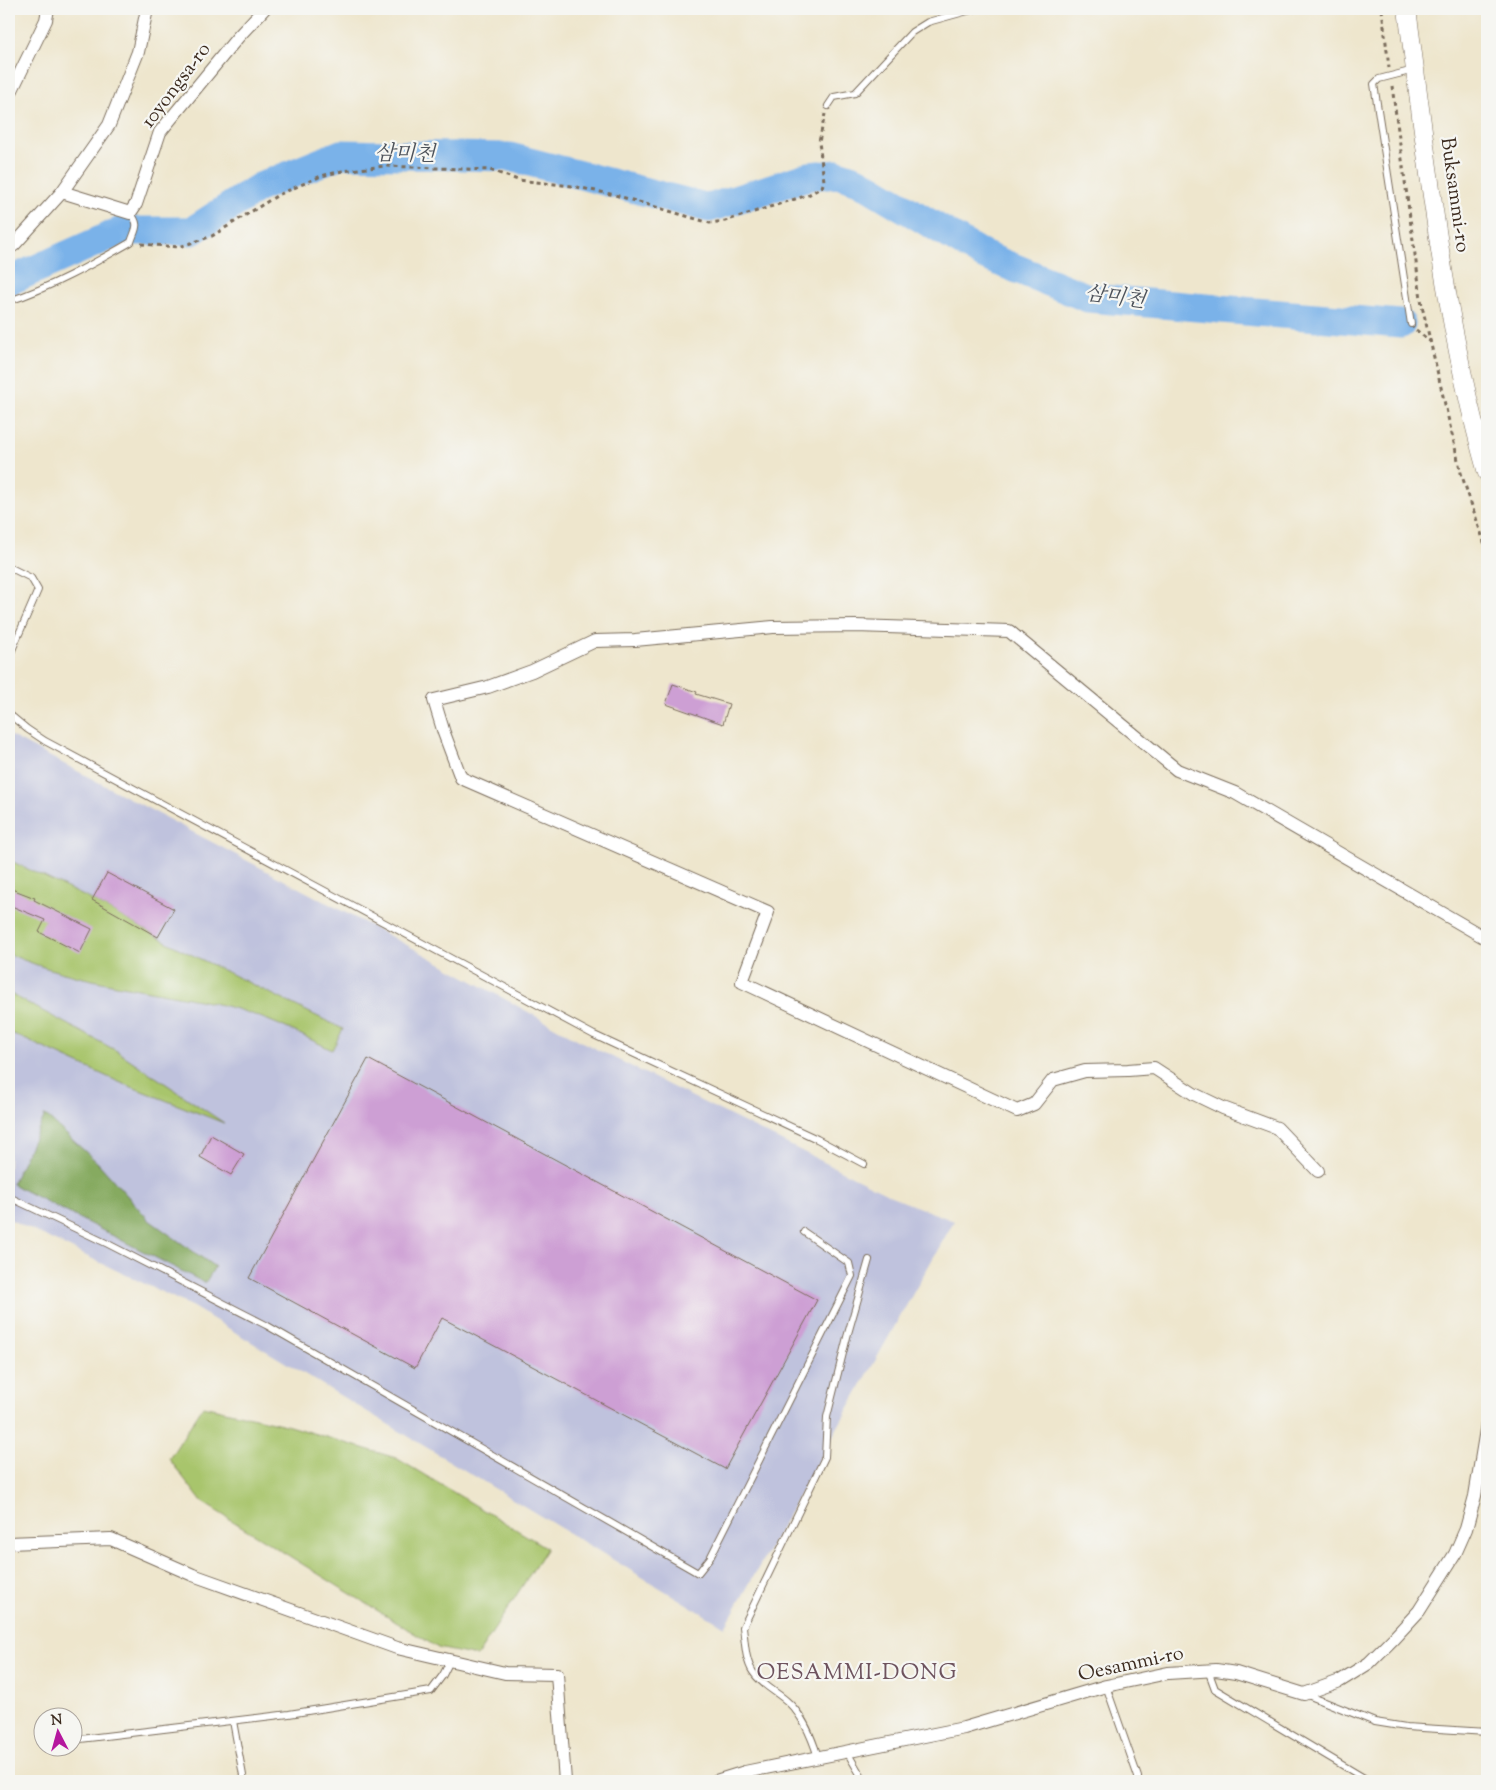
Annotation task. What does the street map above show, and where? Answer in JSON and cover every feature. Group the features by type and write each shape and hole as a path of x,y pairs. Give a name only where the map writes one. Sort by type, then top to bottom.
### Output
{"street":[{"path":"9,96 46,20 48,9"},
{"path":"10,244 62,192 109,125 138,52 147,9"},
{"name":"10yongsa-ro","path":"130,213 136,204 160,132 238,37 264,9"},
{"name":"Buksammi-ro","path":"1407,9 1438,242 1454,333 1473,423 1487,473"},
{"path":"62,192 130,213"},
{"path":"1318,1171 1277,1128 1223,1108 1194,1094 1154,1068 1085,1071 1053,1080 1034,1104 1017,1111 742,982 768,912 462,778 444,733 434,700 488,687 532,671 595,641 635,640 773,627 856,626 1009,631 1177,770 1235,793 1487,939"},
{"path":"1304,1694 1340,1681 1369,1663 1394,1638 1424,1603 1455,1554 1466,1529 1477,1487 1487,1424"},
{"path":"9,1543 111,1539 193,1575 397,1648 505,1673 557,1674 565,1781"},
{"name":"Oesammi-ro","path":"716,1781 745,1772 964,1728 1106,1686 1168,1672 1208,1670 1236,1673 1304,1694"}],"lane":[{"path":"828,106 834,97 855,93 912,32 928,22 975,9"},
{"path":"1411,324 1374,84 1379,79 1415,70"},
{"path":"9,301 35,292 72,275 132,240 137,224 136,219 130,213"},
{"path":"9,568 31,578 38,590 9,657"},
{"path":"9,714 45,741 594,1035 816,1139 864,1164"},
{"path":"9,1197 108,1244 266,1325 698,1573 710,1558 852,1276 849,1263 804,1232"},
{"path":"818,1758 805,1723 789,1703 753,1672 747,1656 744,1627 825,1457 827,1417 869,1260"},
{"path":"82,1739 289,1714 431,1691 443,1675 450,1661"},
{"path":"1208,1670 1215,1689 1368,1781"},
{"path":"1106,1686 1138,1781"},
{"path":"1304,1694 1375,1722 1406,1727 1487,1732"},
{"path":"233,1721 244,1781"},
{"path":"847,1752 864,1781"}],"path":[{"path":"1382,9 1422,306 1461,473 1487,551"},
{"path":"132,240 147,245 179,247 212,236 270,200 321,176 342,171 385,166 490,170 518,180 572,186 615,195 710,223 725,221 808,195 822,187 824,181 819,142 828,106"},
{"path":"1411,324 1431,342"}],"shaded area":[{"path":"9,735 422,953 584,1043 902,1201 954,1221 725,1627 193,1307 9,1219"}],"green space":[{"path":"9,860 92,900 178,948 343,1029 332,1050 280,1025 240,1010 199,1000 89,979 35,964 9,954"},
{"path":"9,993 117,1051 224,1123 119,1082 9,1032"},
{"path":"45,1115 98,1163 149,1220 215,1267 205,1283 12,1184"},
{"path":"203,1406 286,1425 396,1458 547,1548 477,1656 438,1648 202,1502 169,1459"}],"building":[{"path":"673,684 697,692 696,694 729,704 723,724 666,704"},
{"path":"107,873 174,909 158,937 92,900"},
{"path":"9,888 35,898 34,900 92,929 80,953 39,932 45,920 9,905"},
{"path":"368,1059 817,1300 725,1469 442,1318 415,1368 249,1278"},
{"path":"211,1135 244,1154 231,1175 200,1157"}],"waterway":[{"name":"삼미천","path":"9,281 121,231 192,231 260,187 341,154 510,157 709,208 809,176 820,175"},
{"name":"삼미천","path":"827,175 838,174 859,181 983,255 1088,298 1401,324"}],"district":[{"name":"OESAMMI-DONG","path":"857,1674"}]}
